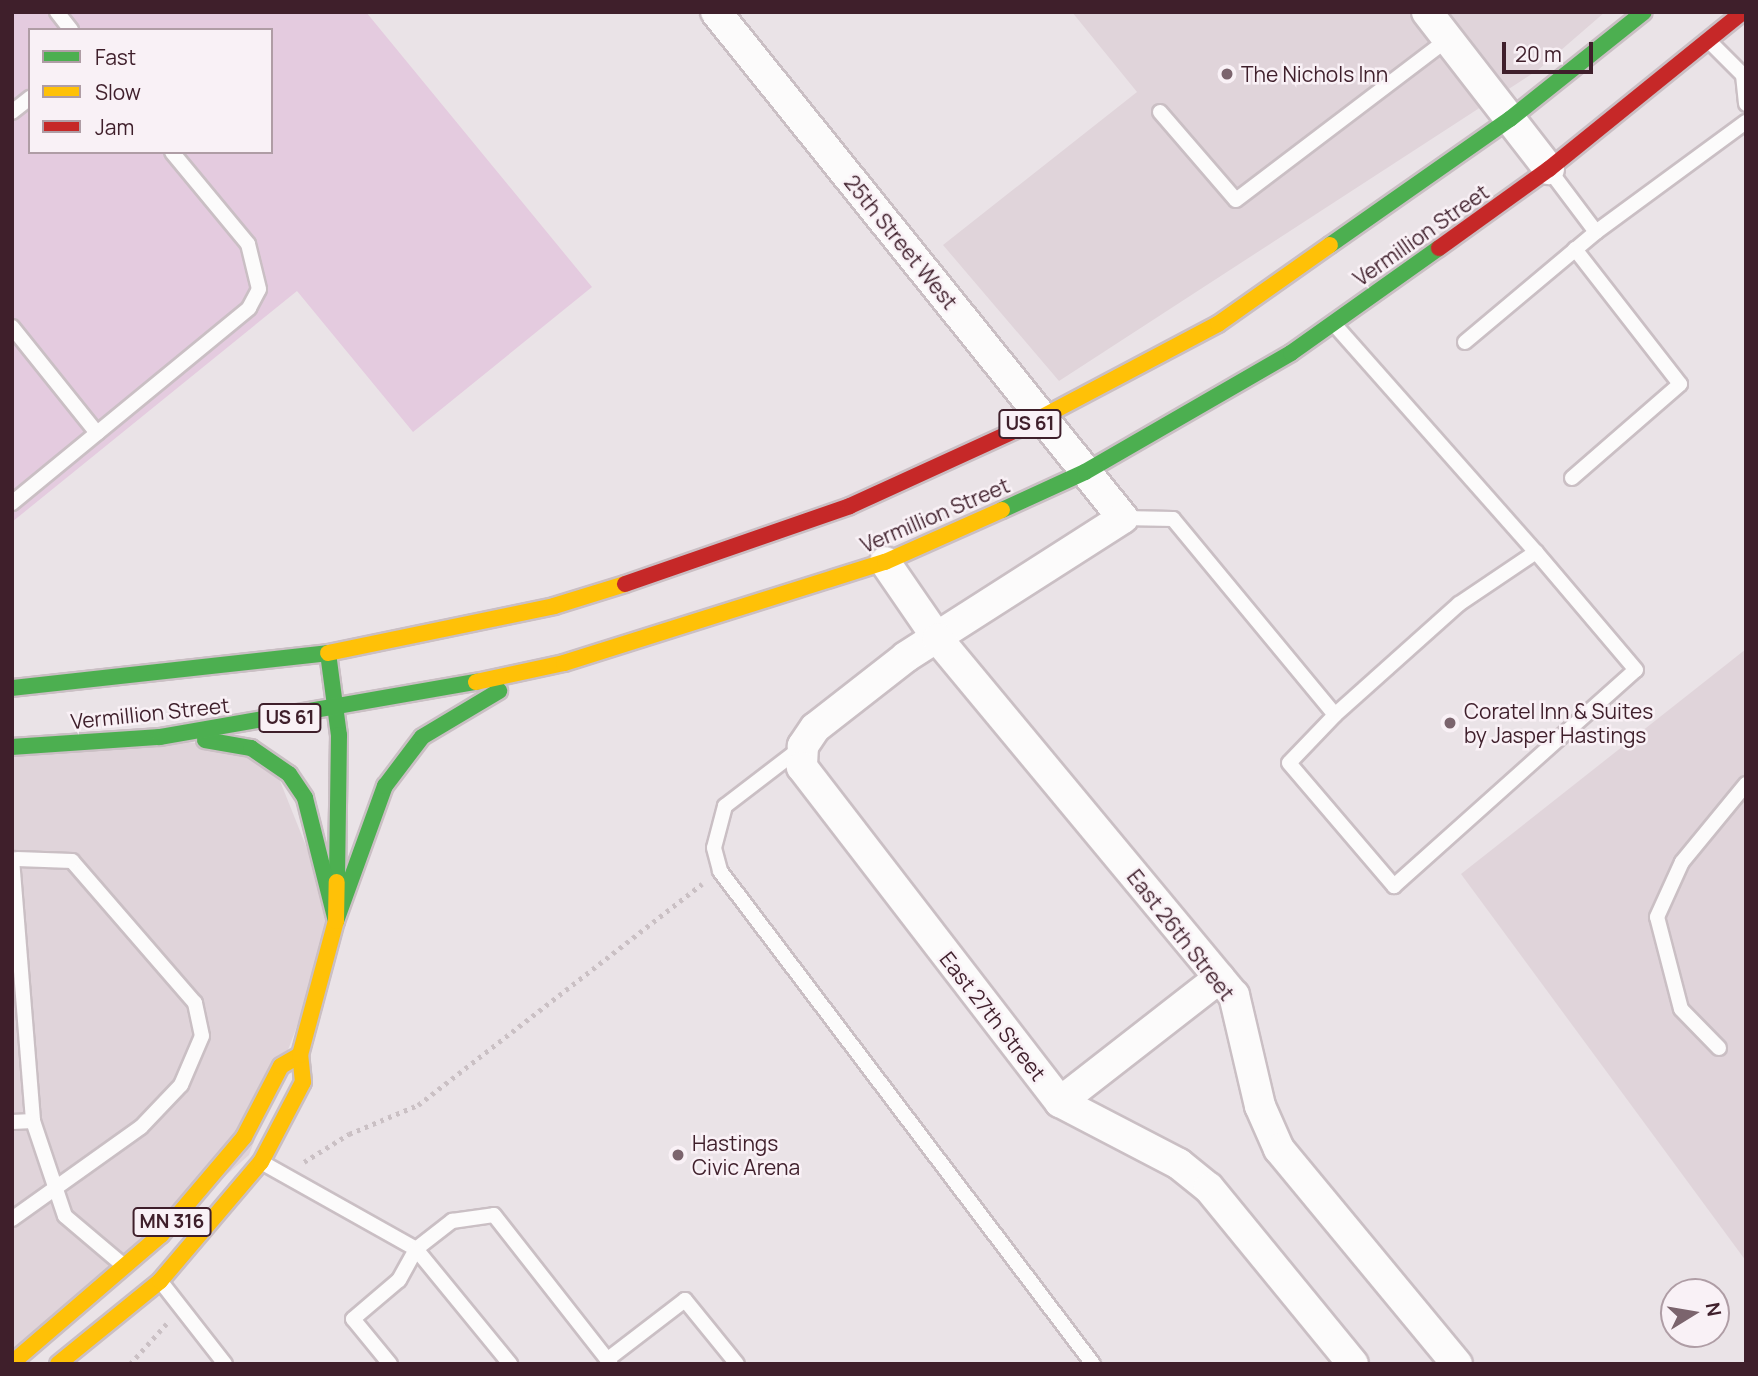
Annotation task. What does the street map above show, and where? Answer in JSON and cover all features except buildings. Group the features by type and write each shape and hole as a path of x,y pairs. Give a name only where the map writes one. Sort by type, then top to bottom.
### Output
{"main road":[{"name":"Vermillion Street","path":"12,688 328,653 554,606 712,558 850,506 1044,417 1218,324 1510,120 1644,12"},
{"name":"Vermillion Street","path":"12,747 160,737 337,711 564,663 885,562 1085,472 1333,323 1549,169 1743,12"},
{"name":"MN 316","path":"58,1364 160,1281 261,1162 303,1082 300,1055 337,921 337,711 328,653"},
{"path":"337,921 385,786 422,737 473,701 564,663"},
{"path":"160,737 251,748 289,774 305,798 337,921"},
{"name":"MN 316","path":"12,1363 161,1236 220,1168 281,1066 300,1055"}],"street":[{"name":"25th Street West","path":"716,12 1123,518"},
{"path":"1427,12 1549,169"},
{"path":"803,746 815,728 938,639 1123,518"},
{"name":"East 26th Street","path":"885,562 938,639 1234,995 1260,1107 1279,1149 1457,1364"},
{"name":"East 27th Street","path":"803,746 802,767 814,790 1060,1102 1179,1164 1209,1188 1353,1364"},
{"path":"1060,1102 1219,978"}],"lane":[{"path":"57,12 69,28"},
{"path":"1160,112 1236,201 1448,39"},
{"path":"1708,41 1743,75 1746,104"},
{"path":"12,112 28,100"},
{"path":"1465,342 1596,232 1746,122"},
{"path":"12,503 249,308 258,289 248,244 174,154"},
{"path":"1549,169 1596,232"},
{"path":"1572,478 1680,384 1575,249"},
{"path":"1333,323 1536,552 1636,670 1394,887 1289,763 1335,715 1459,604 1536,552"},
{"path":"12,327 97,433"},
{"path":"1123,518 1173,519 1335,715"},
{"path":"803,746 725,806 714,848 720,871 1093,1364"},
{"path":"1718,1048 1681,1009 1657,917 1682,862 1746,784"},
{"path":"12,1219 55,1186 141,1127 181,1085 202,1036 195,1003 72,861 14,859 33,1121 55,1186 65,1216 124,1266"},
{"path":"12,1122 33,1121"},
{"path":"261,1162 416,1249 510,1364"},
{"path":"390,1364 353,1319 399,1280 416,1249 452,1221 494,1215 609,1361 685,1300 737,1364"},
{"path":"160,1281 184,1305 225,1364"}],"path":[{"path":"288,1177 349,1134 418,1105 720,871"},
{"path":"130,1364 184,1305"}],"shaded area":[{"path":"12,12 366,12 592,287 413,432 297,291 12,522"},
{"path":"1072,12 1605,12 1538,70 1059,381 943,245 1137,92"},
{"path":"1746,649 1746,1261 1461,874"},
{"path":"160,737 270,756 336,921 249,1155 12,1364 12,747"}],"traffic: fast":[{"path":"1330,245 1510,119 1644,12"},
{"path":"1002,510 1085,472 1291,353 1439,248"},
{"path":"328,653 339,735 337,882"},
{"path":"12,688 328,653"},
{"path":"12,747 160,737 476,682"},
{"path":"336,921 385,786 422,737 499,691"},
{"path":"205,740 251,748 289,774 305,798 336,921"}],"traffic: slow":[{"path":"1029,424 1218,324 1330,245"},
{"path":"476,682 564,663 885,562 1002,510"},
{"path":"328,653 554,606 625,584"},
{"path":"58,1364 160,1281 261,1162 303,1082 300,1055 336,921 337,882"},
{"path":"12,1363 161,1235 244,1137 281,1066 300,1055"}],"traffic: jam":[{"path":"1439,248 1549,169 1743,12"},
{"path":"625,584 850,506 1029,424"}],"place":[{"name":"The Nichols Inn","path":"1227,74"},
{"name":"Coratel Inn & Suites by Jasper Hastings","path":"1450,723"},
{"name":"Hastings Civic Arena","path":"678,1155"}]}
